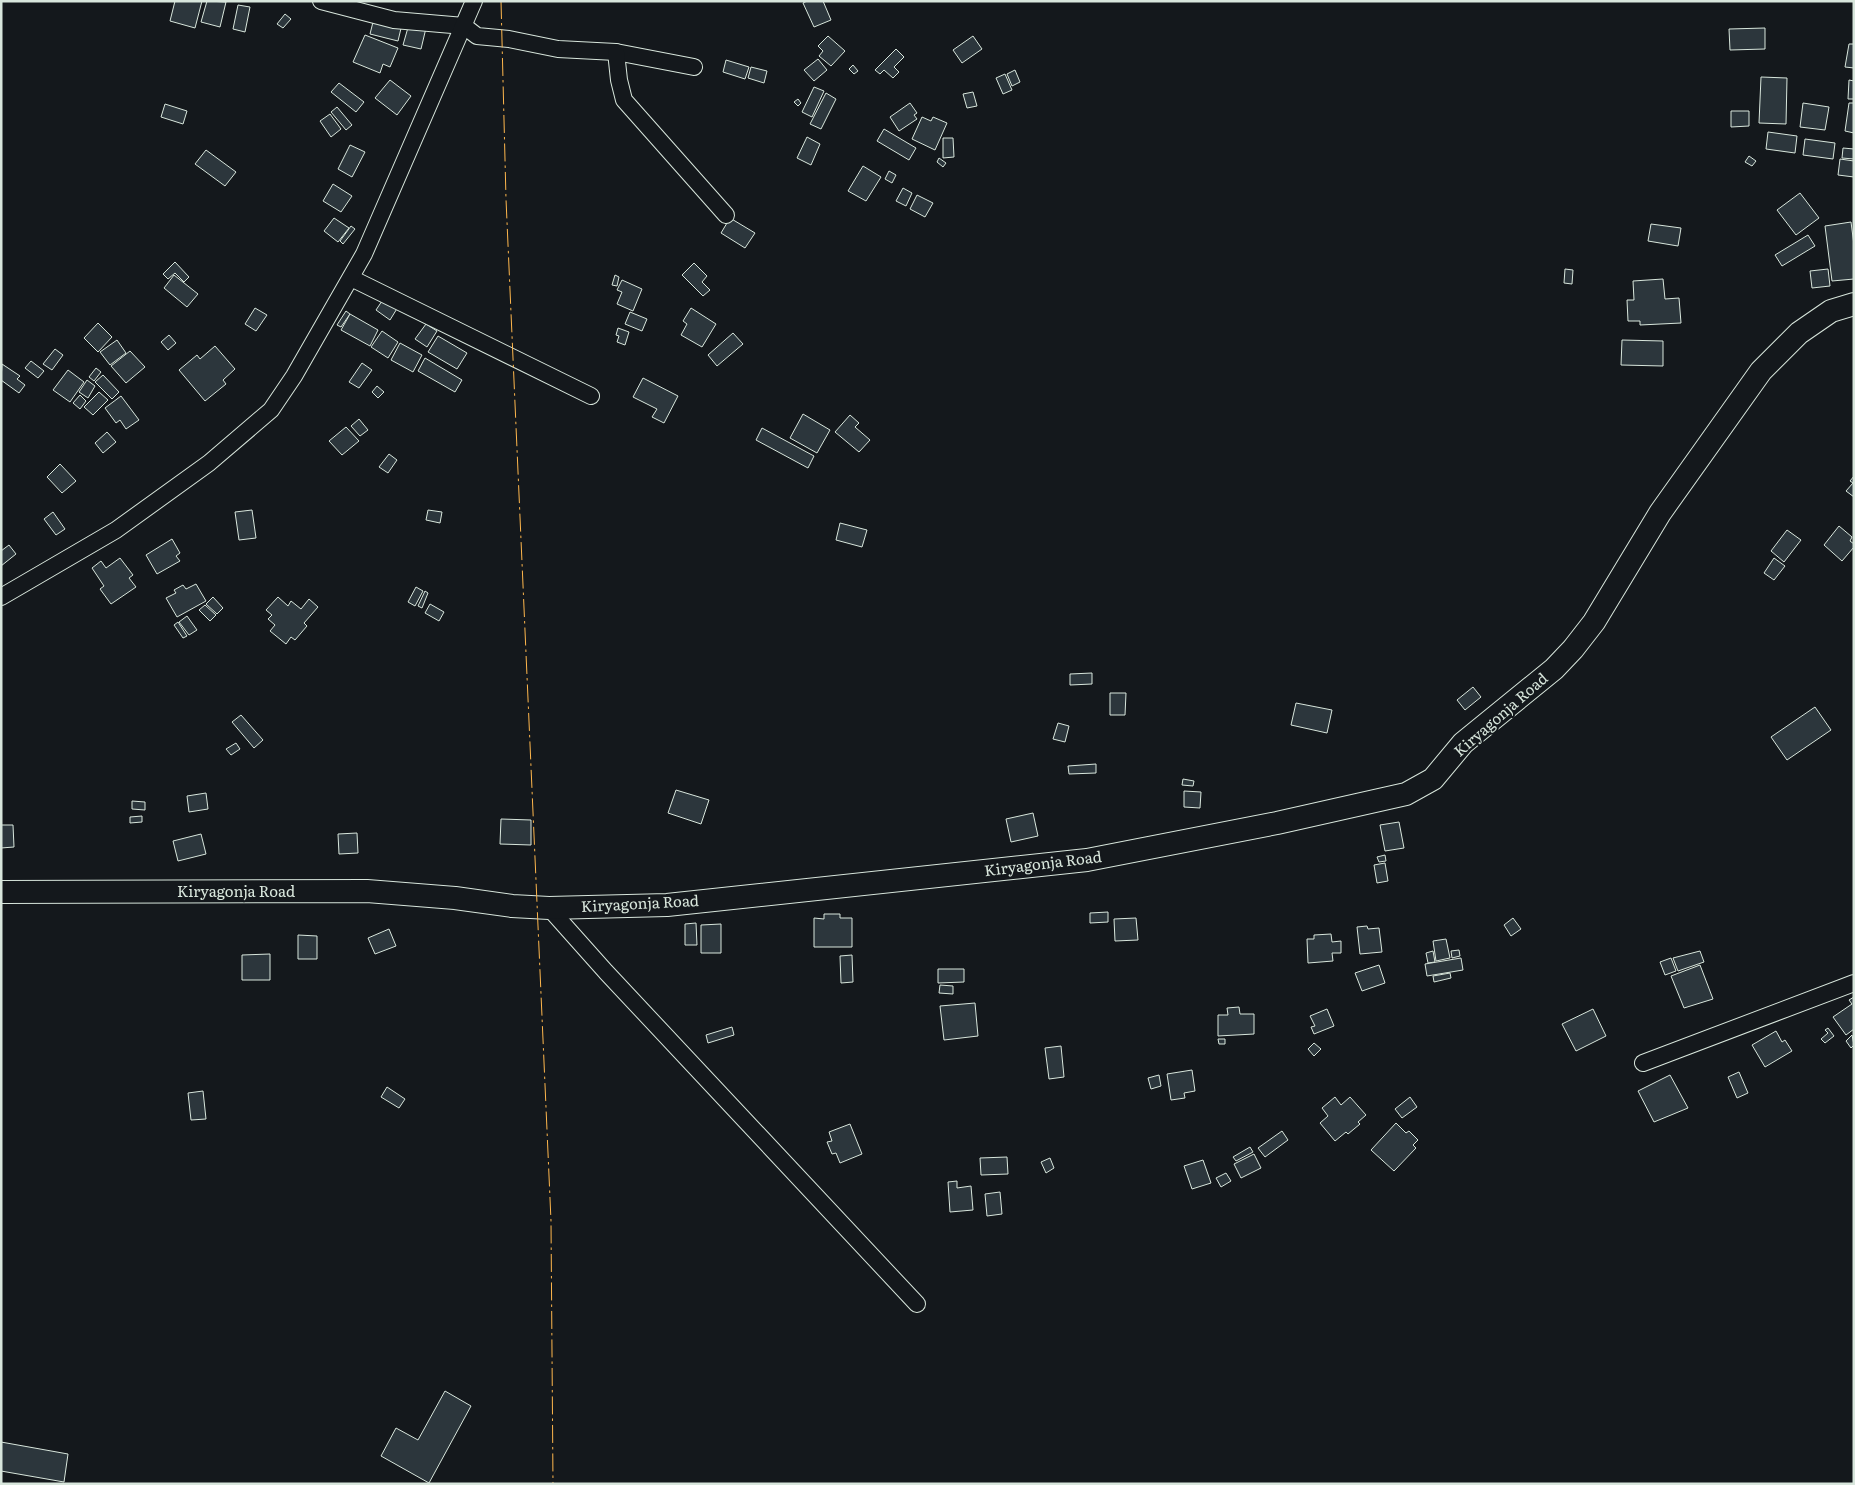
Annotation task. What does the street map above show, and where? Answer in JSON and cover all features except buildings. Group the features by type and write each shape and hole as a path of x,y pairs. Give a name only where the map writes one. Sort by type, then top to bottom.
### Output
{"street":[{"path":"321,1 394,20 464,26 477,36 509,39 558,49 616,52 694,67"},
{"path":"1,597 116,530 209,463 272,410 294,376 364,254 474,1"},
{"path":"616,52 619,80 624,100 726,215"},
{"path":"351,278 591,396"},
{"name":"Kiryagonja Road","path":"1,892 367,891 549,908 668,905 1087,860 1277,823 1406,794 1433,778 1463,743 1554,669 1573,649 1594,622 1660,512 1761,371 1798,333 1831,311 1854,304"},
{"path":"549,908 606,972 916,1304"},
{"path":"1643,1063 1854,983"}],"power":[{"path":"501,1 506,199 551,1221 553,1484"}]}
